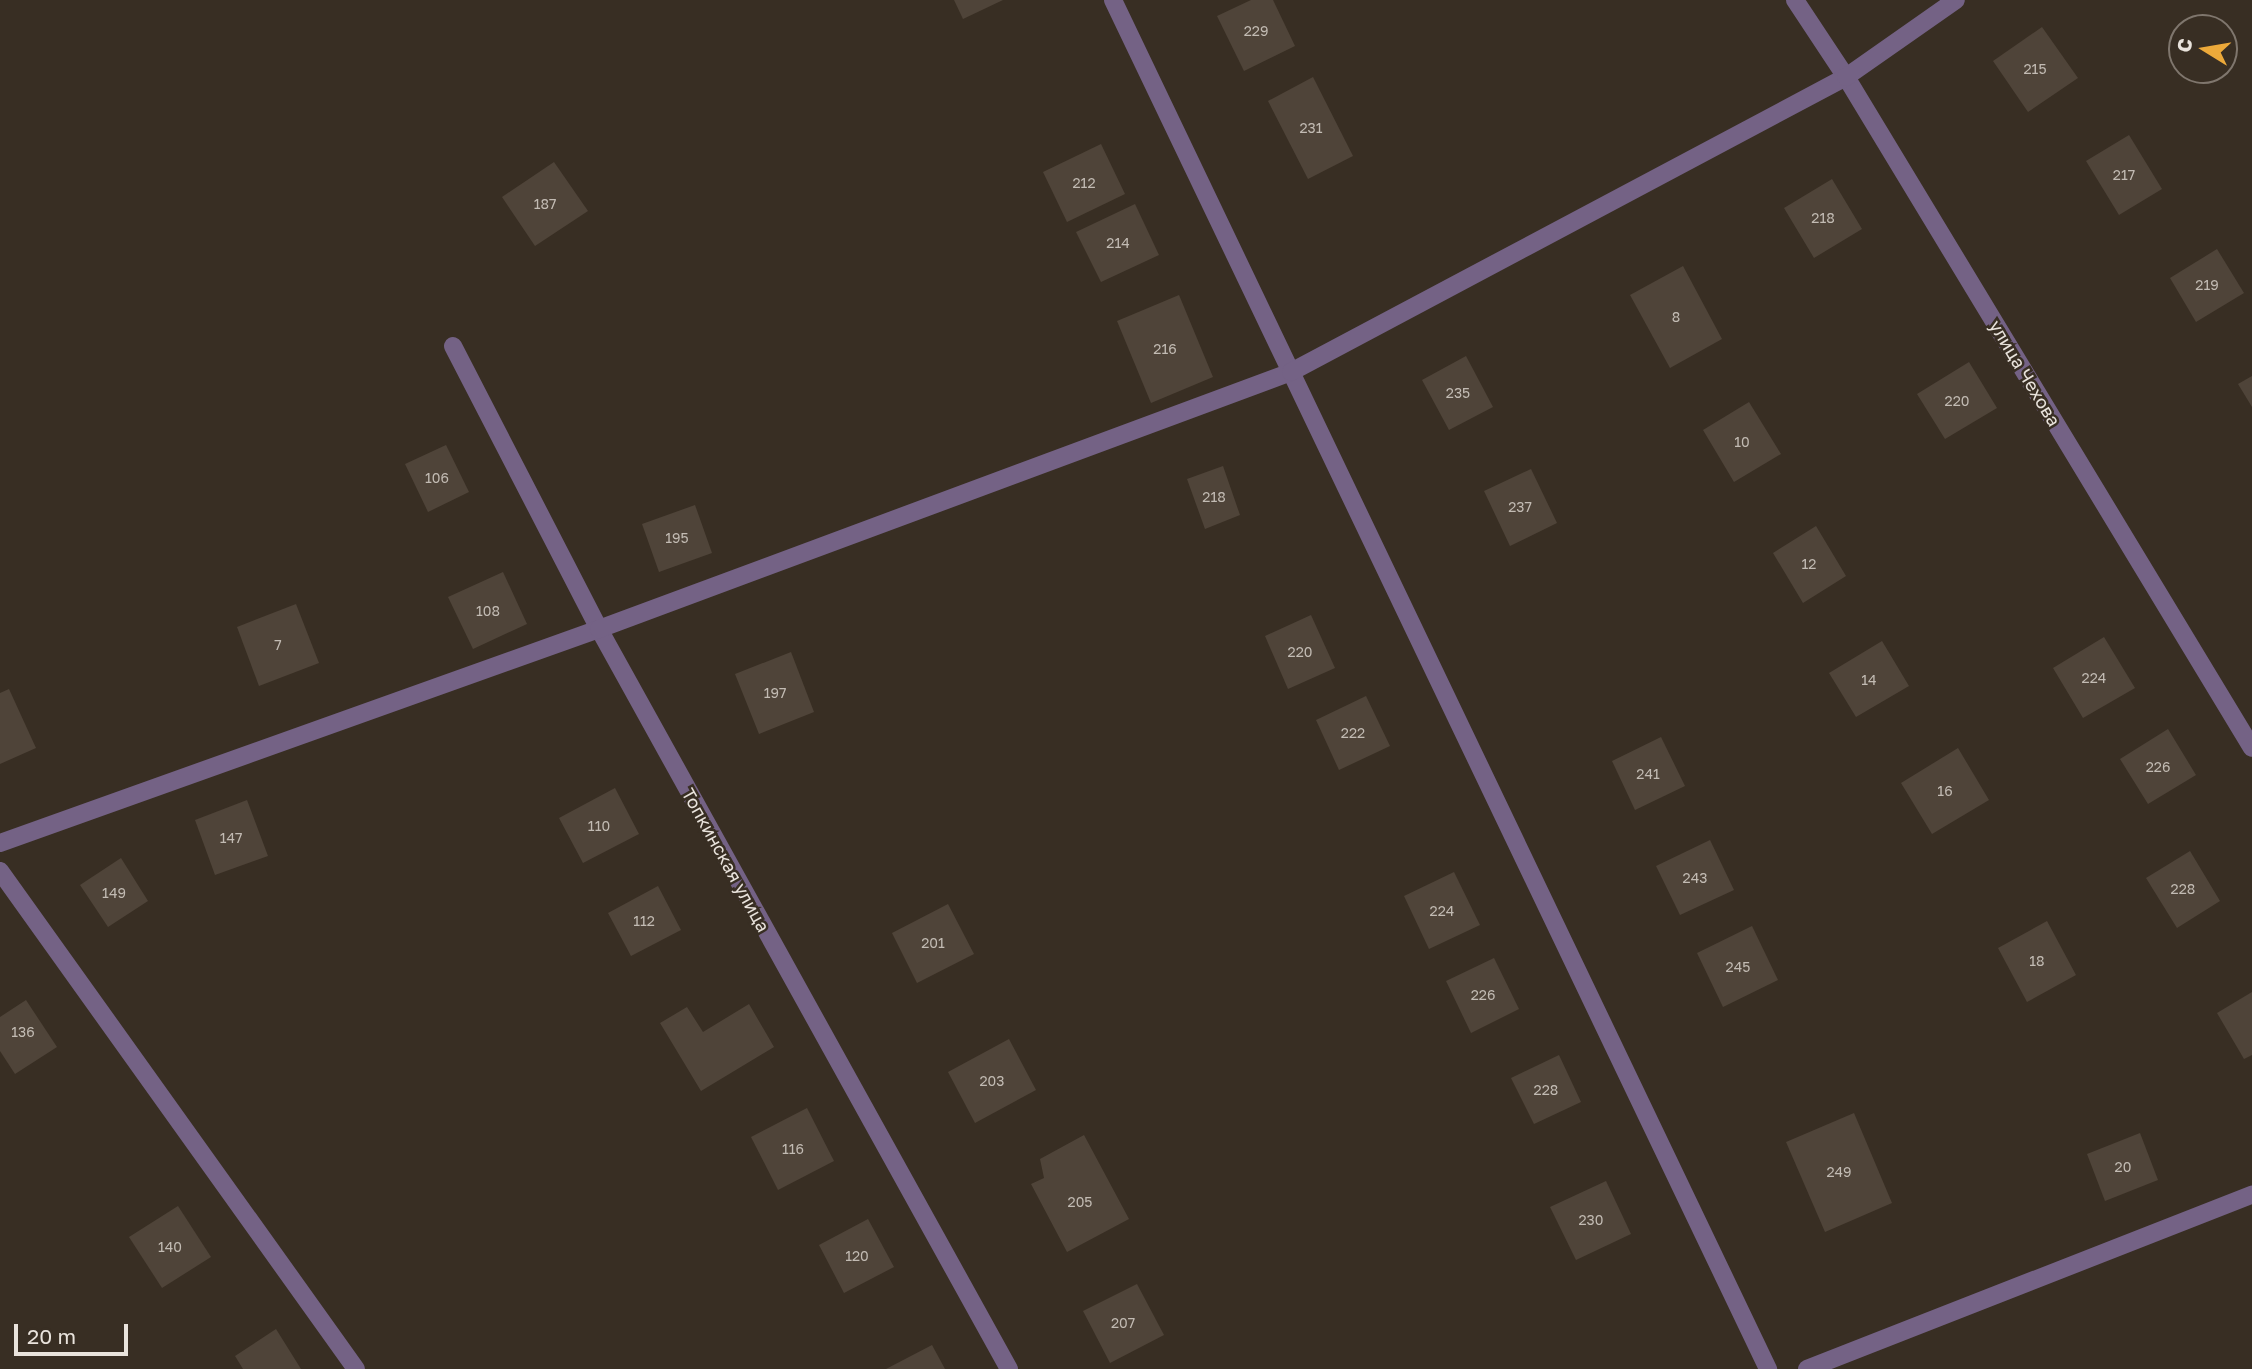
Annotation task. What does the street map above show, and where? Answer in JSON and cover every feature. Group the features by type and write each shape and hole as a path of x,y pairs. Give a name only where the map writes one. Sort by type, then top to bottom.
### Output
{"street":[{"path":"1113,0 1768,1369"},
{"name":"улица Чехова","path":"1795,0 1846,77 2252,748"},
{"path":"0,843 598,629 1291,372 1846,77 1956,0"},
{"name":"Топкинская улица","path":"453,346 598,629 1009,1369"},
{"path":"0,872 356,1369"},
{"path":"1807,1369 2252,1195"}],"building":[{"path":"954,0 1003,0 963,19"},
{"path":"1251,0 1273,0 1295,46 1244,71 1217,16"},
{"path":"2042,27 2078,78 2028,112 1993,61"},
{"path":"1313,77 1353,156 1308,179 1268,101"},
{"path":"2129,135 2162,189 2119,215 2086,161"},
{"path":"1101,144 1125,194 1067,222 1043,172"},
{"path":"554,162 588,211 535,246 502,197"},
{"path":"1832,179 1862,229 1814,258 1784,208"},
{"path":"1135,204 1159,255 1101,282 1076,232"},
{"path":"2217,249 2244,293 2196,322 2170,278"},
{"path":"1683,266 1722,339 1670,368 1630,295"},
{"path":"1179,295 1213,377 1151,403 1117,321"},
{"path":"1466,356 1493,407 1449,430 1422,380"},
{"path":"1969,362 1997,408 1945,439 1917,394"},
{"path":"2252,376 2252,407 2238,384"},
{"path":"1749,402 1781,454 1734,482 1703,430"},
{"path":"446,445 469,492 428,512 405,464"},
{"path":"1223,466 1240,515 1205,529 1187,479"},
{"path":"1531,469 1557,523 1510,546 1484,491"},
{"path":"695,505 712,553 659,572 642,524"},
{"path":"1816,526 1846,576 1803,603 1773,553"},
{"path":"503,572 527,624 473,649 448,597"},
{"path":"296,604 319,663 259,686 237,627"},
{"path":"1311,615 1335,668 1288,689 1265,636"},
{"path":"2104,637 2135,688 2083,718 2053,668"},
{"path":"1882,641 1909,686 1856,717 1829,673"},
{"path":"791,652 814,712 759,734 735,674"},
{"path":"9,689 36,748 0,764 0,693"},
{"path":"1366,696 1390,746 1339,770 1316,720"},
{"path":"2168,729 2196,775 2148,804 2120,759"},
{"path":"1661,737 1685,786 1635,810 1612,761"},
{"path":"1958,748 1989,800 1932,834 1901,783"},
{"path":"615,788 639,834 583,863 559,818"},
{"path":"247,800 268,856 215,875 195,820"},
{"path":"1710,840 1734,890 1680,915 1656,866"},
{"path":"2190,851 2220,901 2177,928 2146,878"},
{"path":"121,858 148,901 108,927 80,885"},
{"path":"1454,872 1480,925 1429,949 1404,896"},
{"path":"658,886 681,930 631,956 608,913"},
{"path":"948,904 974,954 917,983 892,933"},
{"path":"2047,921 2076,975 2027,1002 1998,948"},
{"path":"1752,926 1778,980 1723,1007 1697,953"},
{"path":"1494,958 1519,1009 1471,1033 1446,981"},
{"path":"2252,992 2252,1055 2244,1059 2217,1013"},
{"path":"26,1000 57,1047 15,1074 0,1051 0,1017"},
{"path":"749,1004 774,1047 701,1091 660,1023 687,1007 703,1032"},
{"path":"1009,1039 1036,1090 975,1123 948,1072"},
{"path":"1559,1055 1581,1102 1534,1124 1511,1078"},
{"path":"807,1108 834,1161 778,1190 751,1137"},
{"path":"1854,1113 1892,1203 1825,1232 1786,1142"},
{"path":"2140,1133 2158,1180 2105,1201 2087,1154"},
{"path":"1084,1135 1129,1219 1067,1252 1031,1184 1044,1178 1040,1159"},
{"path":"1606,1181 1631,1234 1576,1260 1550,1207"},
{"path":"178,1206 211,1257 162,1288 129,1237"},
{"path":"868,1219 894,1267 844,1293 819,1245"},
{"path":"1137,1284 1164,1335 1110,1363 1083,1311"},
{"path":"276,1329 301,1369 243,1369 235,1356"},
{"path":"932,1345 945,1369 886,1369"}]}
